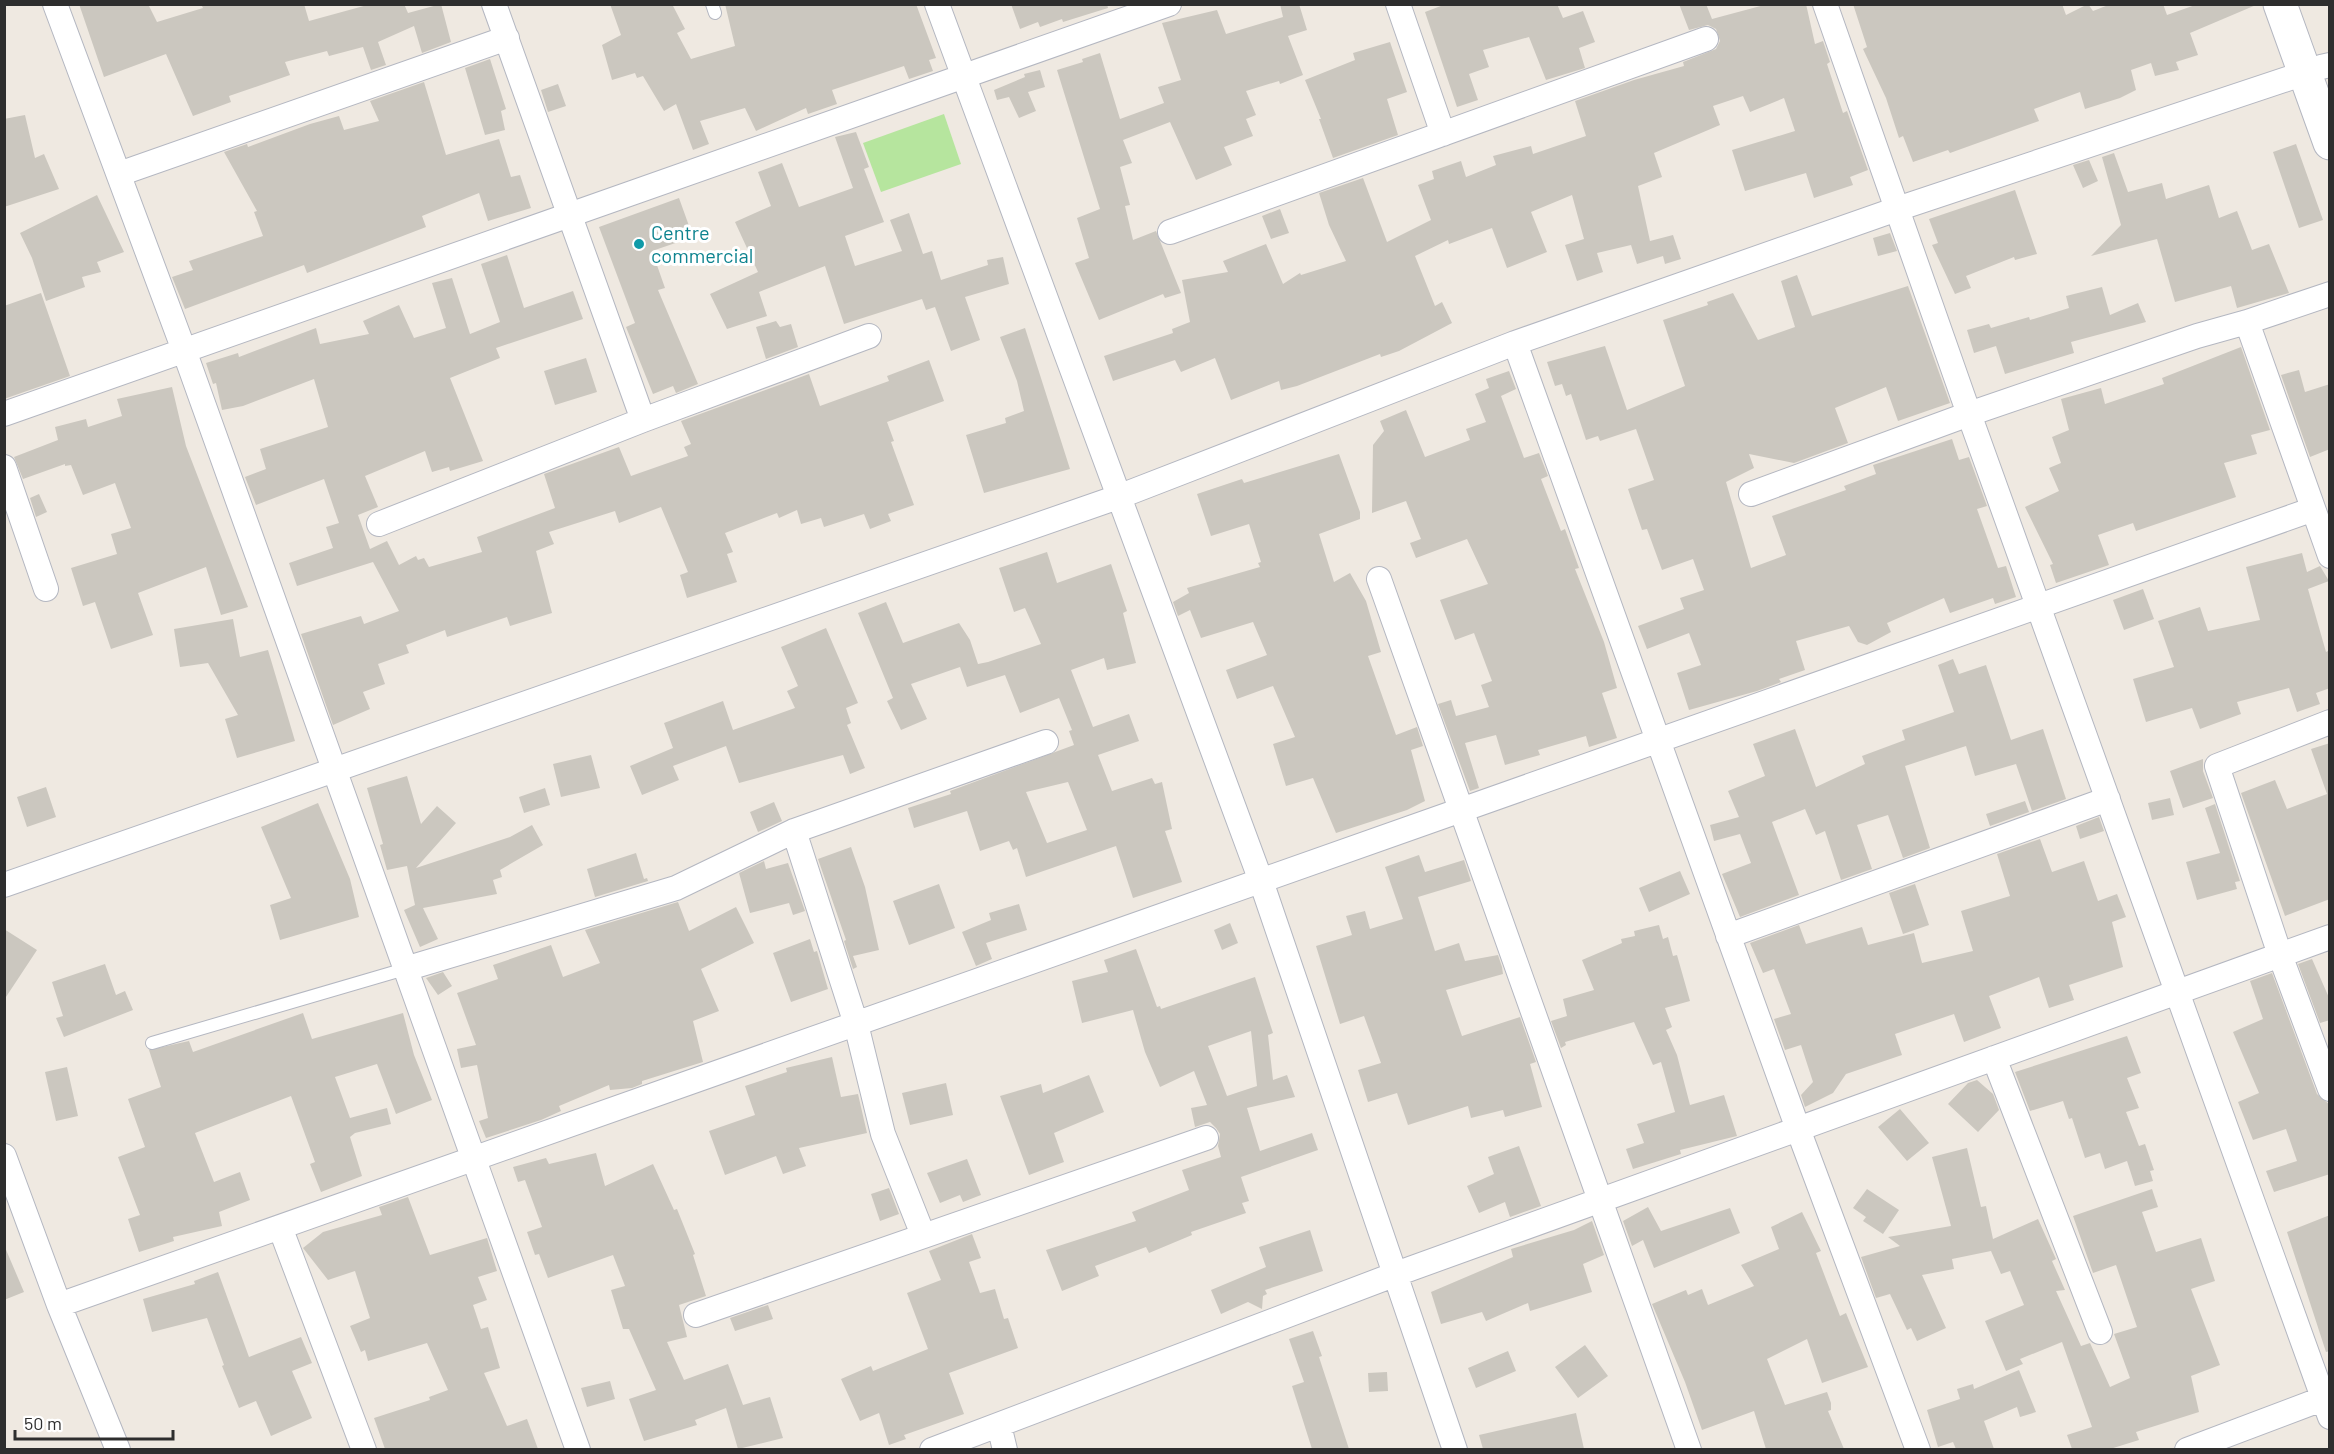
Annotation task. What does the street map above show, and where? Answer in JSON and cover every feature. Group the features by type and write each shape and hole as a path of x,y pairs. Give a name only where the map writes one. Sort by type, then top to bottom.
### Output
{"main road":[{"path":"2280,4 2321,74"},
{"path":"2299,4 2321,74 2330,142"}],"street":[{"path":"55,4 185,353 578,1449"},
{"path":"495,4 643,420"},
{"path":"938,4 962,76 1262,881 1455,1449"},
{"path":"4,414 185,353 570,214 1169,4"},
{"path":"1398,4 1443,134"},
{"path":"1825,4 2038,607 2327,1404 2187,1449"},
{"path":"119,174 507,38"},
{"path":"1170,232 1706,39"},
{"path":"4,885 1118,497 1515,343 1897,209 2321,74"},
{"path":"1751,494 1969,414 2187,339 2330,294"},
{"path":"2247,322 2311,510 2330,556"},
{"path":"379,524 643,420 869,336"},
{"path":"1515,343 1798,1129 1918,1449"},
{"path":"4,467 46,589"},
{"path":"59,1305 2311,510"},
{"path":"1379,579 1689,1449"},
{"path":"2330,722 2217,766 2280,955 2330,1089"},
{"path":"405,969 676,888 794,831 1046,742"},
{"path":"1728,936 2108,800"},
{"path":"794,831 856,1023 883,1134 923,1235"},
{"path":"932,1449 1396,1274 1601,1202 2330,937"},
{"path":"1994,1058 2100,1332"},
{"path":"696,1315 1206,1137"},
{"path":"4,1156 59,1305 118,1449"},
{"path":"280,1227 364,1449"},
{"path":"999,1425 1005,1449"}],"lane":[{"path":"152,1043 405,969"}],"green space":[{"path":"944,114 961,164 881,192 863,143"}],"building":[{"path":"79,4 148,4 157,22 203,8 201,4 304,4 309,21 371,4 404,4 408,13 441,4 451,42 422,53 414,26 378,42 386,65 371,70 363,47 329,56 327,51 285,62 290,75 229,96 231,102 193,116 166,54 104,77"},
{"path":"610,4 672,4 685,29 677,33 691,59 735,46 725,4 916,4 936,58 929,60 933,71 909,79 904,66 832,90 837,104 808,114 806,108 756,131 745,108 700,121 709,144 693,150 676,104 664,111 643,76 637,78 635,73 612,80 602,45 621,35"},
{"path":"1011,4 1107,4 1108,8 1063,22 1062,19 1040,27 1038,22 1020,29"},
{"path":"1280,4 1299,4 1307,30 1288,36 1303,75 1280,84 1279,81 1246,91 1256,115 1246,119 1253,136 1224,147 1232,165 1196,180 1170,122 1123,140 1132,163 1120,167 1130,205 1125,206 1133,240 1156,231 1181,293 1165,298 1163,294 1099,320 1075,263 1089,258 1077,218 1100,209 1057,70 1083,62 1082,59 1100,53 1120,119 1164,103 1158,87 1181,80 1162,23 1217,10 1226,34 1283,17"},
{"path":"1446,4 1557,4 1563,18 1583,11 1595,42 1579,48 1585,68 1546,80 1529,37 1483,50 1489,67 1469,74 1478,100 1457,107 1425,12"},
{"path":"1679,4 1706,4 1712,19 1768,4 1806,4 1815,44 1823,41 1830,62 1827,64 1843,113 1847,111 1868,170 1850,177 1853,185 1814,198 1806,173 1745,191 1732,150 1795,131 1784,98 1750,112 1743,96 1713,106 1720,125 1654,153 1662,177 1638,186 1650,241 1673,235 1681,259 1665,264 1663,256 1637,264 1631,245 1597,253 1603,272 1577,281 1565,245 1584,239 1572,195 1531,212 1547,252 1507,268 1492,228 1449,244 1448,240 1415,256 1435,306 1442,302 1452,323 1399,351 1381,357 1380,354 1297,386 1281,390 1279,381 1231,400 1215,358 1181,372 1175,360 1113,381 1104,356 1173,333 1172,329 1190,322 1182,280 1228,272 1223,261 1266,244 1283,284 1300,273 1301,275 1346,261 1329,225 1319,193 1363,178 1387,242 1431,220 1418,185 1434,179 1432,171 1461,161 1466,177 1496,165 1493,156 1531,146 1533,154 1586,136 1575,101 1634,80 1684,66 1683,62 1716,49 1720,41 1716,29 1708,25 1689,30"},
{"path":"1853,4 2062,4 2066,15 2088,4 2093,11 2111,4 2163,4 2167,15 2198,4 2256,5 2190,33 2198,55 2176,62 2179,70 2155,76 2151,63 2131,70 2136,90 2120,98 2085,109 2080,92 2034,109 2039,121 1950,153 1948,150 1913,162 1903,136 1899,138 1886,98 1863,49 1867,47"},
{"path":"1390,42 1407,92 1387,99 1398,135 1333,158 1319,119 1321,119 1305,80 1355,60 1353,53"},
{"path":"490,59 506,109 501,111 505,130 485,135 465,68"},
{"path":"1040,70 1045,87 1028,92 1036,111 1019,118 1009,97 997,100 994,90 1025,77 1024,74"},
{"path":"424,82 446,155 499,139 511,177 520,175 531,208 488,221 479,193 422,216 426,227 307,273 304,265 185,309 172,277 193,270 189,261 263,236 254,212 257,211 224,152 247,144 248,147 339,116 344,130 379,121 370,101"},
{"path":"558,84 566,106 548,112 541,90"},
{"path":"25,115 35,158 44,154 59,189 4,207 4,119"},
{"path":"856,132 869,167 864,169 884,222 845,236 855,266 902,251 890,220 909,213 923,254 932,251 941,280 988,265 987,260 1003,257 1009,284 965,297 980,340 951,351 935,307 926,310 922,299 844,324 825,266 759,292 767,316 727,329 710,294 758,272 735,222 771,206 758,172 782,163 799,207 853,188 835,137"},
{"path":"2296,144 2323,220 2299,228 2273,152"},
{"path":"2114,153 2128,192 2162,183 2166,199 2209,185 2219,218 2237,211 2252,250 2269,244 2289,293 2237,308 2231,286 2175,302 2157,239 2091,256 2121,225 2102,157"},
{"path":"2089,160 2098,181 2083,188 2073,165"},
{"path":"2015,190 2037,254 2015,260 2014,257 1966,276 1971,288 1955,294 1932,245 1938,243 1929,219"},
{"path":"97,195 124,252 97,262 101,272 82,277 85,287 46,301 32,258 20,233"},
{"path":"679,198 693,237 652,251 665,288 658,290 698,384 676,393 673,386 653,394 626,327 635,323 599,227"},
{"path":"1280,209 1289,233 1271,239 1262,216"},
{"path":"1890,233 1897,251 1878,256 1873,238"},
{"path":"507,255 524,308 573,291 583,319 496,348 500,358 450,378 483,461 450,471 449,467 432,472 425,451 365,476 378,507 358,515 370,549 387,541 399,565 416,556 418,560 424,558 429,567 482,552 477,537 555,508 544,474 619,447 631,476 688,456 684,447 691,444 681,421 809,374 820,406 889,381 887,376 929,360 944,401 887,422 894,441 891,442 914,505 888,514 891,521 870,529 864,514 824,527 821,518 801,524 797,510 779,518 777,513 725,533 733,552 727,554 737,582 687,598 680,575 688,572 661,507 619,523 615,511 549,532 554,544 536,551 552,613 510,626 507,617 447,637 445,630 406,645 409,653 378,664 385,684 363,692 370,709 333,725 301,634 361,616 364,624 399,611 373,562 297,586 289,563 333,548 326,527 339,523 324,479 256,505 245,477 266,469 260,449 328,427 314,379 243,406 222,410 216,383 213,384 206,363 238,353 239,357 316,328 320,344 369,334 363,321 399,305 414,338 446,328 432,283 452,278 470,334 500,322 481,264"},
{"path":"1797,275 1812,316 1908,286 1950,403 1898,421 1886,387 1835,408 1848,443 1794,463 1749,454 1754,468 1726,482 1751,568 1786,555 1772,516 1846,490 1844,486 1876,474 1873,465 1952,439 1959,460 1969,457 1987,506 1977,509 1998,568 2006,566 2016,597 1995,604 1993,598 1950,613 1944,598 1887,623 1891,632 1867,645 1858,642 1849,626 1796,641 1805,670 1779,679 1781,682 1757,691 1689,710 1677,673 1701,665 1689,633 1647,649 1638,626 1684,609 1680,598 1704,590 1693,559 1662,570 1647,529 1642,530 1628,489 1654,480 1636,429 1600,441 1598,436 1586,440 1571,394 1566,396 1562,384 1555,386 1547,362 1605,346 1627,410 1685,386 1663,320 1708,305 1707,302 1733,293 1758,340 1795,327 1781,281"},
{"path":"2102,287 2110,315 2138,303 2146,322 2071,342 2074,353 2005,374 1996,346 1974,353 1967,330 1989,324 1991,328 2029,317 2030,320 2069,308 2066,296"},
{"path":"41,293 70,376 4,399 4,306"},
{"path":"776,321 780,327 791,324 798,347 766,359 756,327"},
{"path":"1025,328 1070,469 984,493 966,435 1006,423 1005,418 1024,411 1017,381 1000,337"},
{"path":"2241,347 2270,430 2251,435 2257,454 2224,463 2236,497 2136,531 2133,523 2098,535 2109,565 2056,583 2050,565 2053,564 2025,507 2059,491 2049,468 2061,463 2052,437 2069,430 2061,399 2101,388 2105,404 2164,384 2162,378"},
{"path":"586,358 597,392 555,405 544,371"},
{"path":"2299,370 2305,392 2330,384 2330,449 2310,457 2281,375"},
{"path":"1509,371 1516,389 1501,396 1524,458 1539,453 1548,476 1541,479 1561,531 1565,529 1579,568 1575,569 1604,642 1617,688 1602,693 1617,738 1589,747 1586,736 1538,750 1540,755 1505,765 1496,735 1465,743 1479,788 1470,791 1438,704 1451,700 1456,716 1489,707 1481,685 1492,681 1474,633 1455,640 1440,600 1488,584 1467,539 1416,558 1410,543 1421,539 1406,501 1372,513 1373,445 1384,431 1380,421 1406,410 1425,457 1470,440 1466,429 1486,422 1475,394 1489,388 1486,379"},
{"path":"172,387 186,446 248,607 221,615 206,567 138,593 153,635 111,649 95,602 83,606 71,568 117,554 111,534 131,528 115,483 83,495 71,465 65,466 65,464 23,479 14,457 58,440 55,427 86,419 88,427 122,416 117,399"},
{"path":"1339,454 1360,512 1360,519 1319,534 1334,582 1350,573 1366,601 1381,652 1368,656 1396,735 1417,727 1423,746 1411,750 1425,801 1407,810 1336,833 1313,778 1286,786 1273,744 1295,737 1273,686 1237,699 1226,670 1267,655 1253,622 1201,638 1190,610 1178,616 1173,602 1189,593 1187,588 1260,567 1258,563 1261,562 1249,524 1211,536 1197,494 1242,479 1244,483"},
{"path":"39,494 47,512 36,517 30,498"},
{"path":"1047,552 1057,583 1111,564 1127,611 1123,613 1136,663 1107,670 1104,658 1071,670 1093,727 1129,714 1139,741 1098,755 1112,791 1152,778 1155,784 1162,782 1172,829 1165,831 1182,882 1133,898 1116,846 1026,877 1017,848 1013,850 1009,841 980,851 967,811 914,828 908,808 951,794 950,791 1074,745 1069,731 1072,730 1059,698 1020,713 1005,675 967,687 960,667 911,684 927,719 901,730 887,701 893,698 858,613 886,602 903,643 959,623 970,640 978,664 1041,644 1025,608 1014,612 999,568","holes":["1068,782 1087,830 1047,843 1026,792"]},
{"path":"2302,553 2307,572 2320,566 2329,581 2308,589 2326,652 2330,650 2330,688 2316,693 2320,704 2297,712 2289,688 2237,702 2241,714 2200,729 2192,708 2146,722 2133,679 2174,667 2158,621 2200,607 2208,631 2260,620 2246,567"},
{"path":"2143,589 2154,619 2124,630 2113,600"},
{"path":"233,619 240,657 268,650 295,741 237,758 225,719 238,715 208,663 180,667 174,629"},
{"path":"826,628 858,703 846,708 851,723 847,725 865,768 850,774 843,755 739,783 726,746 673,766 679,780 642,795 630,766 673,748 664,723 723,701 733,730 795,708 787,691 798,686 781,647"},
{"path":"1953,659 1959,674 1986,665 2011,740 2043,729 2066,799 2032,811 2016,764 1975,776 1966,746 1905,766 1930,848 1903,858 1888,815 1857,825 1872,869 1841,880 1825,831 1816,835 1805,809 1772,822 1799,895 1740,917 1722,874 1751,863 1740,834 1714,841 1710,825 1739,817 1728,791 1765,776 1753,744 1795,729 1816,787 1865,764 1862,756 1905,740 1902,730 1954,712 1938,665"},
{"path":"2330,743 2330,899 2285,916 2241,793 2275,780 2287,809 2327,794 2311,749"},
{"path":"591,755 600,788 561,797 553,764"},
{"path":"2203,759 2203,771 2213,798 2183,808 2170,771"},
{"path":"407,776 421,824 437,806 456,823 416,868 510,837 532,825 543,845 500,870 502,877 493,880 497,894 423,908 438,939 420,947 404,910 415,905 407,866 387,870 380,845 383,844 367,788"},
{"path":"46,787 56,817 27,827 17,797"},
{"path":"545,788 550,805 524,813 519,797"},
{"path":"2170,798 2174,815 2152,820 2148,803"},
{"path":"2025,801 2029,812 1990,826 1986,814"},
{"path":"774,802 782,821 758,832 750,812"},
{"path":"318,803 350,879 359,917 280,940 270,905 291,898 261,827"},
{"path":"2215,804 2240,881 2235,882 2237,889 2197,900 2186,862 2220,853 2205,808"},
{"path":"2099,817 2104,831 2080,839 2076,826"},
{"path":"2040,839 2052,872 2084,861 2098,901 2117,894 2126,917 2112,922 2123,967 2069,985 2074,1000 2049,1008 2039,977 1989,996 2001,1028 1964,1042 1954,1014 1895,1034 1902,1055 1846,1074 1833,1093 1805,1107 1801,1095 1813,1082 1801,1045 1785,1050 1774,1019 1791,1014 1774,969 1763,973 1750,943 1799,925 1806,944 1862,927 1868,945 1914,933 1922,963 1973,951 1961,911 2010,896 1997,854"},
{"path":"851,847 865,887 879,950 853,956 857,967 853,969 844,941 846,940 818,859"},
{"path":"636,853 644,879 647,878 648,881 595,897 587,869"},
{"path":"1419,855 1425,872 1464,860 1471,881 1418,897 1435,951 1459,943 1465,961 1498,955 1502,967 1503,974 1446,990 1462,1036 1520,1017 1536,1062 1530,1064 1542,1107 1505,1117 1503,1110 1471,1118 1468,1106 1408,1125 1397,1093 1368,1102 1358,1070 1381,1063 1364,1016 1340,1024 1316,946 1352,935 1346,916 1365,911 1370,929 1403,919 1385,867"},
{"path":"764,861 766,869 788,863 805,911 793,915 789,903 750,913 739,873"},
{"path":"1680,871 1690,894 1649,912 1639,888"},
{"path":"939,884 955,928 909,945 893,901"},
{"path":"1915,884 1929,925 1903,934 1889,893"},
{"path":"678,902 689,931 736,907 754,943 701,969 719,1011 693,1021 703,1062 642,1081 642,1084 632,1088 610,1090 609,1085 559,1106 561,1111 541,1120 486,1138 479,1121 488,1118 477,1065 461,1068 457,1049 476,1045 457,993 498,979 493,965 551,945 563,977 600,963 585,930"},
{"path":"1019,904 1027,930 986,943 992,959 976,966 962,932 991,920 989,913"},
{"path":"1230,923 1238,943 1222,950 1214,930"},
{"path":"1659,925 1663,939 1668,937 1673,956 1677,955 1690,1001 1665,1008 1672,1027 1666,1030 1677,1055 1690,1105 1724,1095 1737,1136 1680,1150 1681,1154 1633,1169 1626,1149 1644,1143 1637,1124 1675,1112 1661,1062 1653,1065 1634,1022 1565,1042 1566,1045 1561,1048 1551,1021 1567,1016 1563,999 1594,990 1582,960 1622,943 1621,939 1635,936 1634,931"},
{"path":"4,929 37,950 4,1000"},
{"path":"810,939 814,952 817,951 828,989 791,1002 773,953"},
{"path":"1136,949 1157,1007 1160,1006 1161,1009 1255,977 1273,1033 1268,1035 1273,1080 1287,1075 1295,1097 1247,1108 1260,1151 1312,1133 1318,1150 1241,1177 1249,1201 1242,1203 1246,1213 1191,1232 1192,1235 1149,1253 1146,1247 1095,1266 1099,1276 1062,1291 1046,1250 1136,1221 1132,1212 1189,1190 1182,1170 1221,1157 1218,1146 1220,1134 1216,1128 1210,1122 1195,1127 1191,1108 1207,1105 1194,1071 1160,1087 1145,1052 1133,1010 1082,1023 1072,981 1108,972 1104,960","holes":["1251,1031 1257,1086 1227,1096 1208,1046"]},
{"path":"2312,959 2330,1000 2330,1020 2320,1023 2298,964"},
{"path":"105,964 116,995 125,991 133,1010 64,1037 56,1018 63,1016 52,982"},
{"path":"443,972 452,986 438,995 426,978"},
{"path":"2272,973 2317,1094 2330,1105 2330,1174 2274,1192 2266,1171 2297,1161 2286,1129 2253,1140 2238,1102 2259,1093 2233,1032 2263,1019 2250,981"},
{"path":"303,1013 312,1039 403,1013 414,1055 432,1100 396,1114 377,1064 335,1077 350,1118 387,1108 391,1124 355,1133 350,1137 362,1176 321,1192 310,1164 315,1162 291,1096 195,1133 214,1182 240,1172 250,1200 219,1212 222,1226 173,1237 174,1241 139,1252 128,1219 140,1215 118,1157 145,1147 128,1099 161,1087 149,1050 189,1041 193,1052"},
{"path":"2127,1036 2141,1073 2127,1078 2139,1108 2126,1112 2139,1146 2145,1144 2154,1170 2150,1171 2153,1181 2135,1186 2127,1161 2105,1169 2100,1153 2085,1158 2072,1118 2069,1119 2063,1101 2030,1111 2015,1072"},
{"path":"832,1057 841,1097 858,1094 867,1133 799,1148 806,1166 783,1174 776,1156 725,1175 709,1131 755,1115 745,1086 787,1072 786,1068"},
{"path":"67,1067 78,1116 56,1121 45,1072"},
{"path":"1089,1075 1104,1112 1054,1133 1064,1162 1029,1175 1000,1096 1041,1084 1043,1093"},
{"path":"1977,1080 1993,1094 1999,1110 1978,1132 1948,1104 1968,1083"},
{"path":"946,1083 953,1115 910,1125 902,1093"},
{"path":"1900,1109 1929,1143 1907,1161 1878,1127"},
{"path":"1519,1146 1541,1206 1510,1217 1505,1202 1479,1213 1467,1186 1494,1174 1488,1157"},
{"path":"1967,1148 1981,1207 1986,1206 1993,1239 2038,1219 2056,1259 2052,1261 2065,1290 2056,1291 2081,1346 2090,1343 2110,1387 2130,1378 2114,1334 2137,1327 2116,1265 2093,1273 2073,1216 2152,1189 2158,1207 2142,1212 2156,1252 2201,1238 2215,1281 2191,1289 2220,1365 2191,1376 2199,1412 2136,1432 2139,1440 2110,1449 2072,1449 2067,1435 2092,1427 2062,1342 2020,1359 2023,1364 2006,1371 1985,1321 2024,1305 2010,1271 2001,1274 1991,1251 1952,1259 1954,1269 1922,1275 1946,1328 1917,1341 1911,1328 1907,1330 1890,1294 1876,1298 1861,1257 1900,1246 1888,1237 1951,1226 1932,1157"},
{"path":"596,1153 605,1186 653,1164 674,1210 677,1209 695,1254 693,1255 706,1296 679,1305 687,1337 667,1342 684,1380 728,1364 743,1405 770,1397 783,1438 738,1449 726,1408 695,1420 697,1425 644,1441 629,1399 656,1390 629,1329 623,1329 611,1290 625,1286 613,1255 548,1278 539,1254 535,1255 527,1232 542,1227 525,1180 518,1182 513,1167 546,1158 549,1164"},
{"path":"967,1159 981,1195 963,1202 960,1195 940,1203 927,1173"},
{"path":"889,1188 899,1214 880,1221 871,1194"},
{"path":"1867,1189 1899,1210 1883,1234 1863,1221 1866,1217 1853,1208"},
{"path":"408,1197 430,1255 487,1238 497,1271 478,1277 487,1300 473,1305 481,1329 488,1327 500,1368 484,1373 507,1426 527,1419 538,1449 385,1449 374,1418 430,1400 429,1397 448,1390 427,1343 368,1361 365,1350 361,1352 350,1326 370,1318 355,1271 328,1280 303,1248 323,1232 382,1215 379,1207"},
{"path":"1648,1207 1661,1231 1730,1208 1740,1233 1654,1268 1643,1240 1632,1246 1623,1221"},
{"path":"1802,1212 1821,1251 1816,1253 1840,1316 1846,1313 1868,1367 1822,1383 1807,1339 1767,1359 1785,1405 1827,1392 1831,1403 1831,1410 1828,1411 1844,1449 1766,1449 1754,1411 1702,1430 1685,1382 1652,1304 1686,1290 1688,1295 1702,1289 1708,1305 1754,1286 1741,1265 1779,1249 1771,1227"},
{"path":"2330,1215 2330,1351 2326,1352 2287,1232"},
{"path":"1592,1221 1604,1255 1583,1264 1592,1292 1530,1311 1528,1303 1486,1321 1482,1312 1441,1324 1431,1292 1513,1257 1511,1249 1574,1230"},
{"path":"1310,1230 1323,1271 1265,1290 1267,1294 1263,1296 1262,1309 1248,1302 1221,1314 1211,1290 1266,1267 1259,1247"},
{"path":"972,1234 981,1258 969,1262 980,1293 995,1289 1004,1319 1008,1318 1018,1348 949,1373 964,1414 904,1435 906,1439 889,1445 879,1413 860,1421 841,1379 871,1366 873,1371 928,1349 907,1293 941,1280 929,1251"},
{"path":"4,1245 24,1292 4,1300"},
{"path":"218,1272 249,1357 301,1337 312,1363 292,1371 312,1418 271,1436 256,1401 239,1408 222,1366 224,1365 207,1318 152,1332 143,1299 195,1284 194,1281"},
{"path":"768,1305 773,1319 735,1331 730,1318"},
{"path":"1313,1331 1322,1356 1319,1357 1349,1449 1312,1449 1292,1386 1304,1382 1289,1339"},
{"path":"1585,1345 1608,1376 1578,1398 1555,1367"},
{"path":"1508,1351 1516,1371 1476,1388 1468,1368"},
{"path":"2019,1370 2036,1412 2020,1417 2017,1407 1984,1421 1994,1449 1956,1449 1953,1442 1938,1447 1927,1410 1960,1399 1957,1389 1973,1384 1974,1389"},
{"path":"1387,1372 1388,1391 1369,1392 1368,1373"},
{"path":"610,1381 615,1399 587,1407 581,1388"},
{"path":"1576,1413 1584,1449 1483,1449 1479,1435"}],"place":[{"name":"Centre commercial","path":"639,244"}]}
